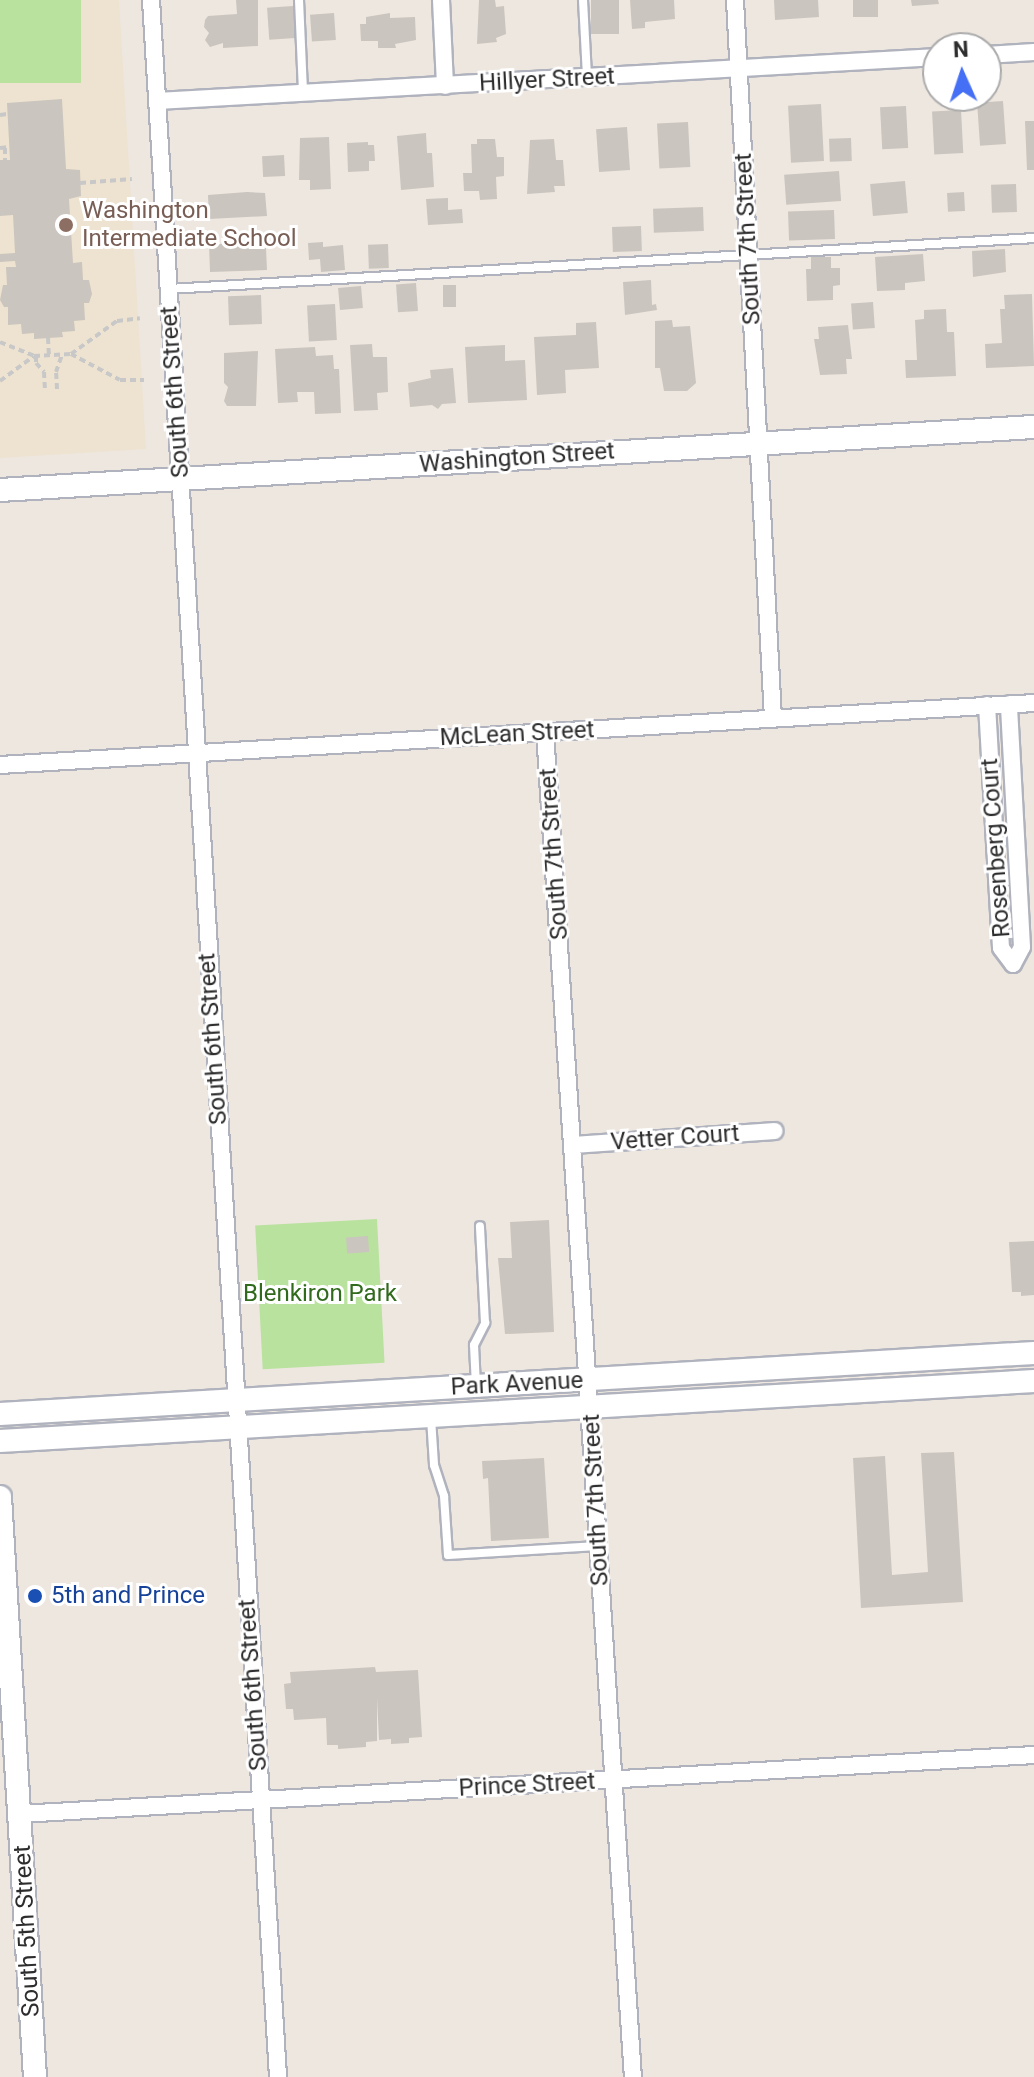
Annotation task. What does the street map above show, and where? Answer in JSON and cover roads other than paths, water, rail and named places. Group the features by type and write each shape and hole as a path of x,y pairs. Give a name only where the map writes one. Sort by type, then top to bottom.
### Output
{"street":[{"name":"South 6th Street","path":"151,0 278,2077"},
{"path":"441,0 445,86"},
{"name":"South 7th Street","path":"735,0 773,718"},
{"path":"1002,54 1034,52"},
{"name":"Hillyer Street","path":"157,101 922,58"},
{"name":"Washington Street","path":"0,490 1034,427"},
{"name":"McLean Street","path":"0,765 1034,703"},
{"name":"Rosenberg Court","path":"987,705 1001,948 1013,964 1022,947 1009,704"},
{"name":"South 7th Street","path":"545,732 574,1145 611,1780 633,2077"},
{"name":"Vetter Court","path":"574,1145 775,1131"},
{"name":"Park Avenue","path":"0,1414 1034,1353"},
{"name":"Park Avenue","path":"0,1441 1034,1381"},
{"name":"South 5th Street","path":"0,1497 3,1594 20,1814 35,2077"},
{"name":"Prince Street","path":"20,1814 1034,1755"}],"lane":[{"path":"299,0 303,93"},
{"path":"583,0 587,77"},
{"path":"169,289 1034,238"},
{"path":"476,1386 474,1345 485,1323 480,1226"},
{"path":"431,1417 434,1465 444,1496 448,1555 598,1546"}],"place":[{"name":"Washington Intermediate School","path":"66,225"},
{"name":"5th and Prince","path":"35,1596"}],"park label":[{"name":"Blenkiron Park","path":"320,1294"}]}
